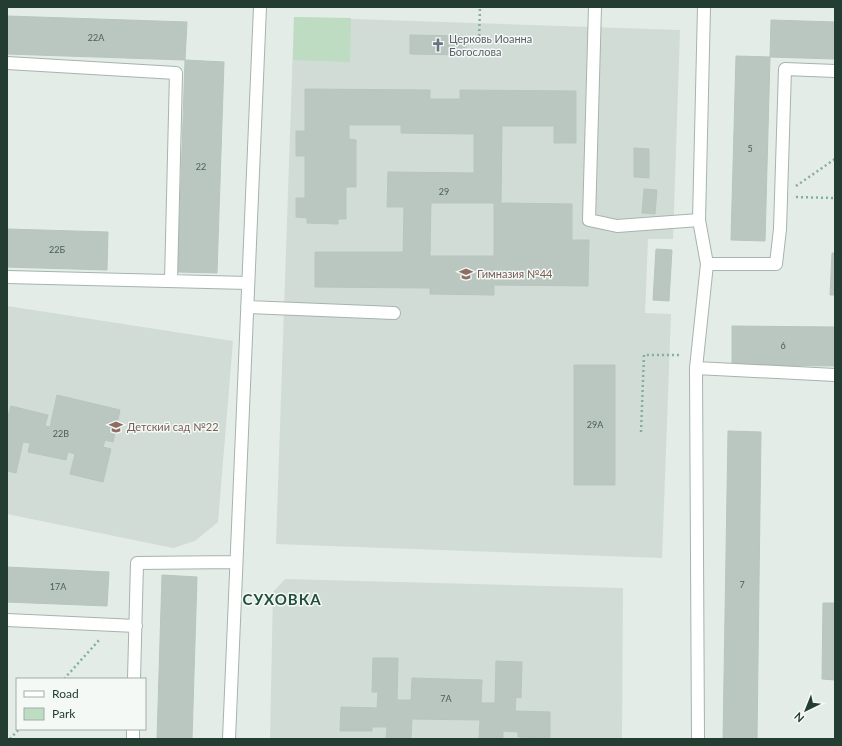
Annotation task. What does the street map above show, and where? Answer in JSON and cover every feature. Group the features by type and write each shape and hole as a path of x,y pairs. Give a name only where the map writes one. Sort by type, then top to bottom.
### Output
{"lane":[{"path":"229,739 260,7"},
{"path":"595,7 589,220 617,226 699,220"},
{"path":"698,739 696,368 707,264 699,220 704,7"},
{"path":"7,63 176,73 170,281"},
{"path":"707,264 776,264 780,229 785,69 835,71"},
{"path":"7,277 248,282"},
{"path":"247,307 394,313"},
{"path":"696,368 835,375"},
{"path":"134,678 137,563 236,562"},
{"path":"7,620 136,626"}],"path":[{"path":"479,41 480,7"},
{"path":"781,197 835,159"},
{"path":"781,197 835,198"},
{"path":"641,432 644,355 697,354"},
{"path":"65,678 112,625"},
{"path":"10,739 17,730"}],"shaded area":[{"name":"Гимназия №44","path":"294,17 680,30 673,239 648,239 645,313 671,314 662,558 276,544"},
{"name":"Детский сад №22","path":"7,306 233,341 218,522 195,541 173,548 7,514"},
{"path":"285,579 623,588 622,739 270,739 273,592"}],"green space":[{"path":"294,17 351,18 350,62 293,60"}],"building":[{"path":"7,16 187,22 185,60 7,54"},
{"path":"771,20 835,22 835,59 770,57"},
{"name":"Церковь Иоанна Богослова","path":"410,35 466,36 466,55 410,54"},
{"path":"736,56 770,57 765,241 731,240"},
{"path":"185,60 224,62 217,273 178,272"},
{"path":"305,89 430,90 430,99 460,99 460,90 576,91 576,143 554,143 554,126 502,126 501,203 572,204 572,240 589,240 588,286 494,285 494,295 430,294 430,288 315,287 315,252 403,252 404,207 387,207 388,172 474,173 474,134 401,133 401,125 349,125 349,139 356,140 356,187 346,187 346,219 338,219 338,224 307,223 307,218 296,217 296,198 305,198 305,156 296,156 296,131 305,131","holes":["431,203 494,203 494,256 430,256"]},
{"path":"634,148 649,149 649,178 634,177"},
{"path":"644,189 657,190 655,214 642,213"},
{"path":"7,229 108,232 107,270 7,267"},
{"path":"656,249 672,250 669,301 653,300"},
{"path":"832,253 835,253 835,295 830,295"},
{"path":"732,326 835,327 835,366 732,365"},
{"path":"574,365 615,365 615,485 574,485"},
{"path":"57,395 120,410 113,442 105,440 103,447 111,449 103,482 70,474 75,454 68,452 66,460 28,452 30,443 23,442 16,473 7,471 7,415 8,416 11,406 48,415 45,426 50,427"},
{"path":"728,431 761,432 757,739 723,739"},
{"path":"7,567 109,572 107,606 7,602"},
{"path":"162,575 197,577 192,739 157,739"},
{"path":"823,603 835,603 835,680 822,679"},
{"path":"373,658 398,658 397,700 411,700 412,678 482,680 481,703 495,703 496,661 522,662 521,698 516,697 515,711 550,712 550,738 518,737 518,732 503,731 503,739 479,739 480,720 412,719 411,739 386,739 387,727 372,727 372,731 340,731 341,707 377,708 378,692 372,692"}],"place":[{"name":"Церковь Иоанна Богослова","path":"438,45"},
{"name":"Гимназия №44","path":"466,274"},
{"name":"Детский сад №22","path":"116,427"}],"district":[{"name":"СУХОВКА","path":"282,600"}]}
